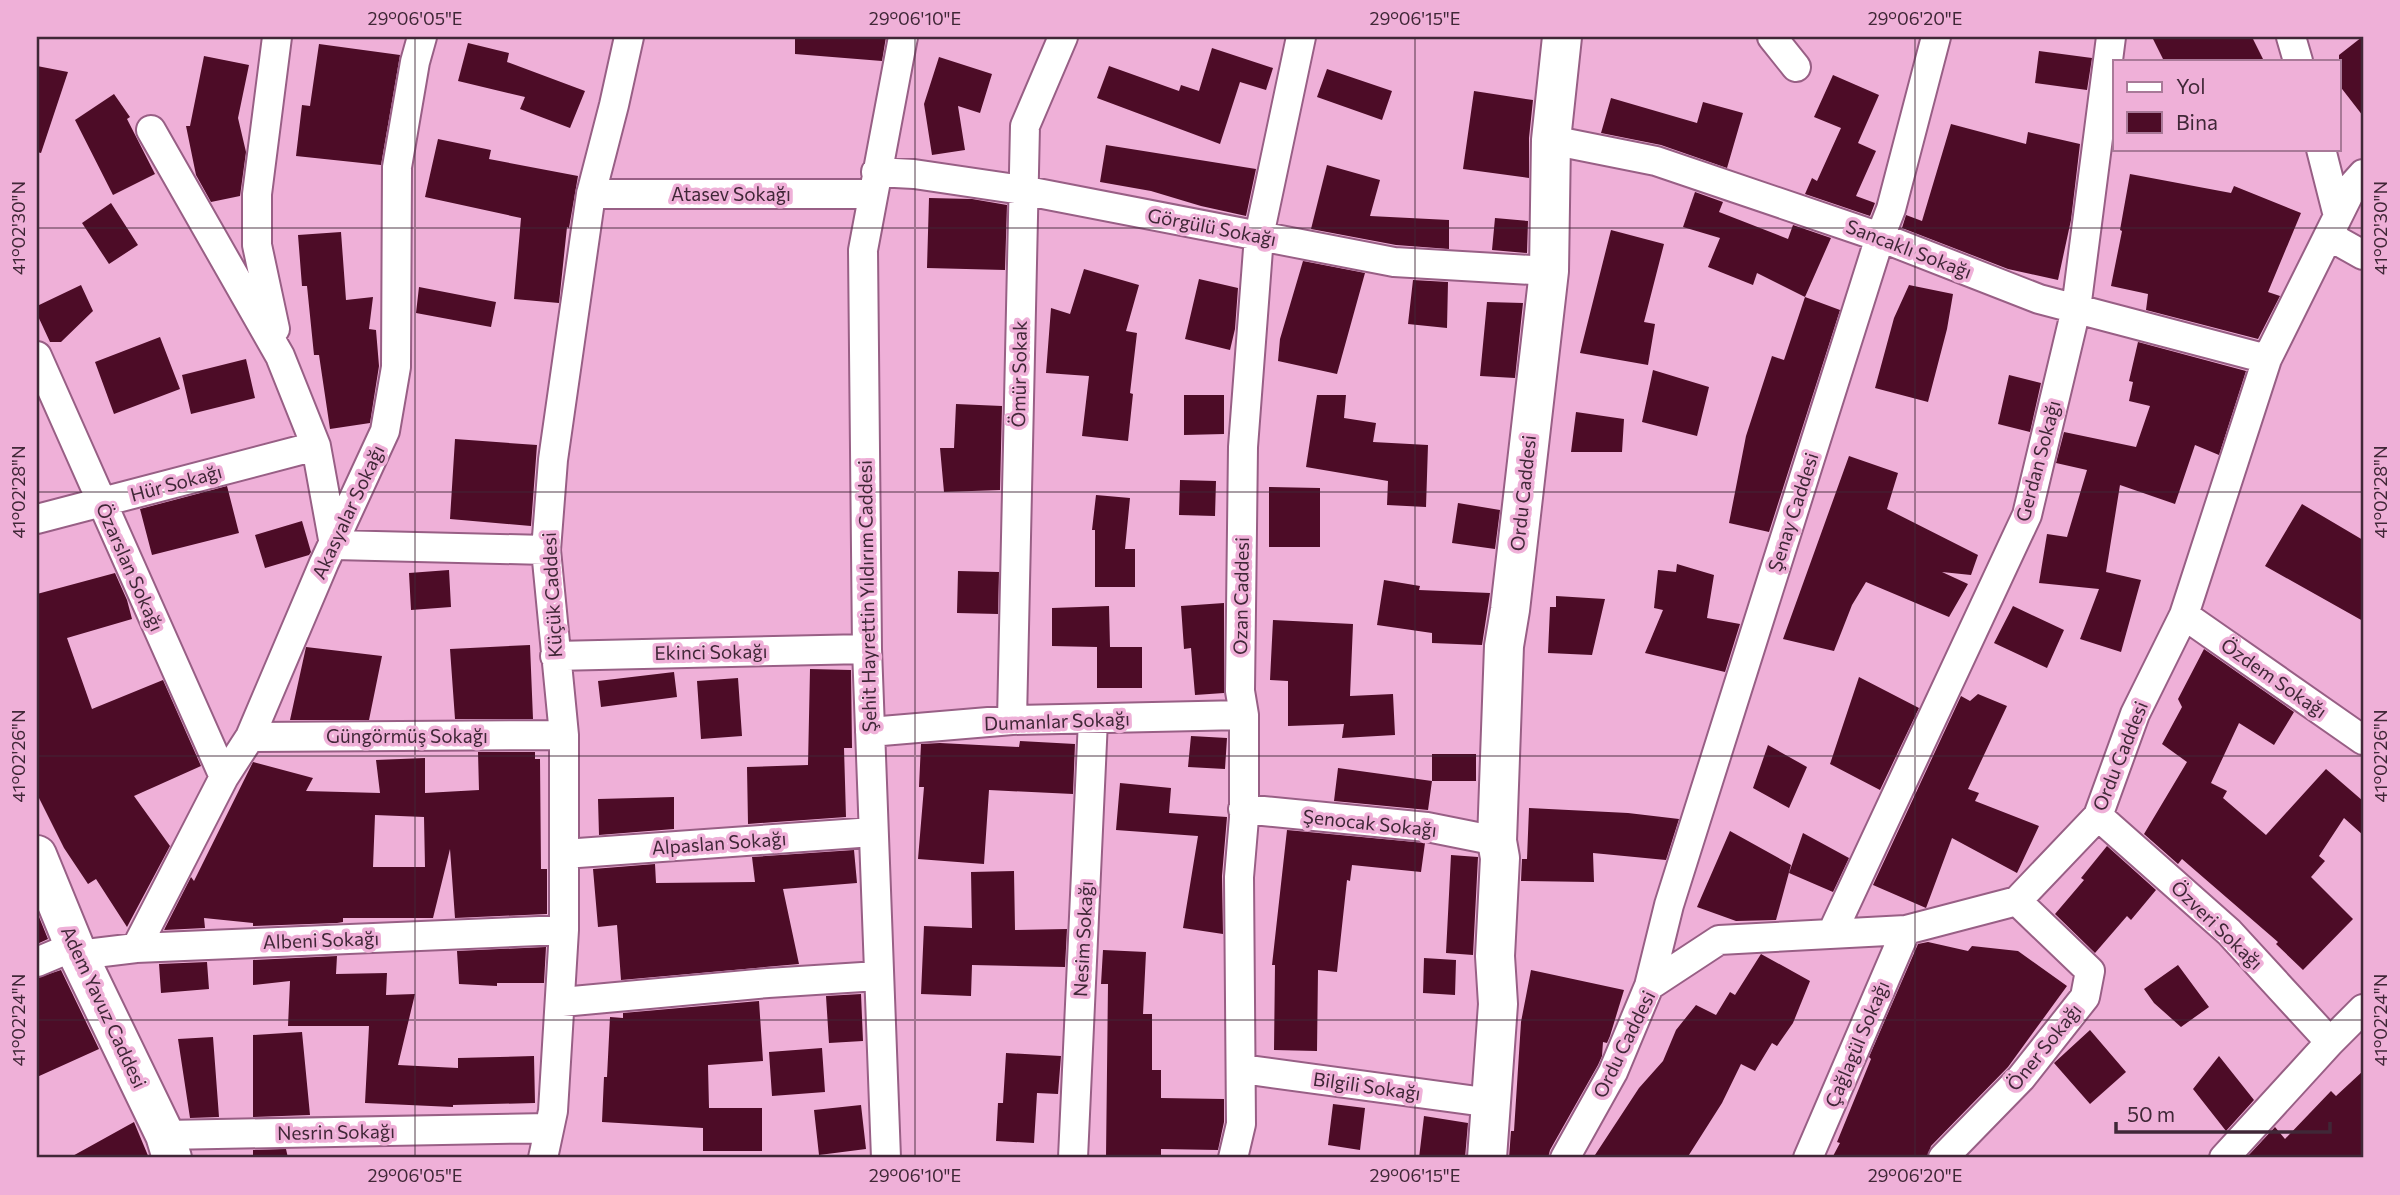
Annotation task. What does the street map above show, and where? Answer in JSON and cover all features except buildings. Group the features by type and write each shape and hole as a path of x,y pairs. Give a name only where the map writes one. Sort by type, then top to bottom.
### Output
{"street":[{"path":"277,37 257,194 257,245 280,356"},
{"name":"Akasyalar Sokağı","path":"136,948 224,777 250,737 385,431 396,367 397,167 415,62 422,37"},
{"name":"Küçük Caddesi","path":"542,1158 553,1111 565,930 565,735 555,656 547,550 553,460 591,194 629,37"},
{"name":"Şehit Hayrettin Yıldırım Caddesi","path":"886,1158 867,649 863,250 903,37"},
{"name":"Ömür Sokak","path":"1012,720 1025,127 1063,37"},
{"name":"Ozan Caddesi","path":"1233,1158 1241,1124 1242,1069 1240,877 1244,818 1244,715 1240,691 1243,447 1259,236 1301,37"},
{"name":"Ordu Caddesi","path":"1487,1158 1498,1004 1495,956 1500,858 1497,841 1504,646 1549,271 1551,140 1562,37"},
{"path":"1772,37 1796,67"},
{"name":"Şenay Caddesi","path":"1649,986 1674,892 1891,209 1936,37"},
{"name":"Gerdan Sokağı","path":"1832,933 2027,515 2076,309 2111,37"},
{"path":"2291,37 2298,60"},
{"path":"151,130 280,356 316,446 334,545 547,550"},
{"name":"Sancaklı Sokağı","path":"1551,140 1657,161 1880,237 2039,299 2267,359"},
{"path":"2320,150 2333,226 2363,255"},
{"name":"Görgülü Sokağı","path":"874,183 914,174 1022,190 1394,262 1549,271"},
{"name":"Ordu Caddesi","path":"1565,1158 1613,1072 1649,986 1719,940 1906,930 2017,901 2098,816 2135,714 2184,615 2267,359 2354,184 2363,174"},
{"name":"Atasev Sokağı","path":"591,194 874,183"},
{"name":"Özarslan Sokağı","path":"37,356 224,777"},
{"name":"Hür Sokağı","path":"37,519 316,446"},
{"name":"Özdem Sokağı","path":"2184,615 2363,740"},
{"name":"Ekinci Sokağı","path":"555,656 867,649"},
{"name":"Dumanlar Sokağı","path":"870,732 1012,720 1244,715"},
{"name":"Nesim Sokağı","path":"1073,1158 1093,720"},
{"name":"Güngörmüş Sokağı","path":"250,737 565,735"},
{"name":"Şenocak Sokağı","path":"1243,809 1427,827 1497,841"},
{"name":"Özveri Sokağı","path":"2098,816 2228,932 2330,1042"},
{"name":"Alpaslan Sokağı","path":"565,854 873,832"},
{"name":"Adem Yavuz Caddesi","path":"37,855 77,951 168,1147"},
{"name":"Öner Sokağı","path":"1943,1158 2021,1078 2085,997 2090,971 2017,901"},
{"name":"Albeni Sokağı","path":"37,962 77,951 565,930"},
{"name":"Çağlagül Sokağı","path":"1808,1158 1906,930"},
{"path":"562,1002 878,976"},
{"path":"2224,1158 2363,1009"},
{"name":"Bilgili Sokağı","path":"1242,1069 1492,1103"},
{"name":"Nesrin Sokağı","path":"168,1147 549,1128"}]}
